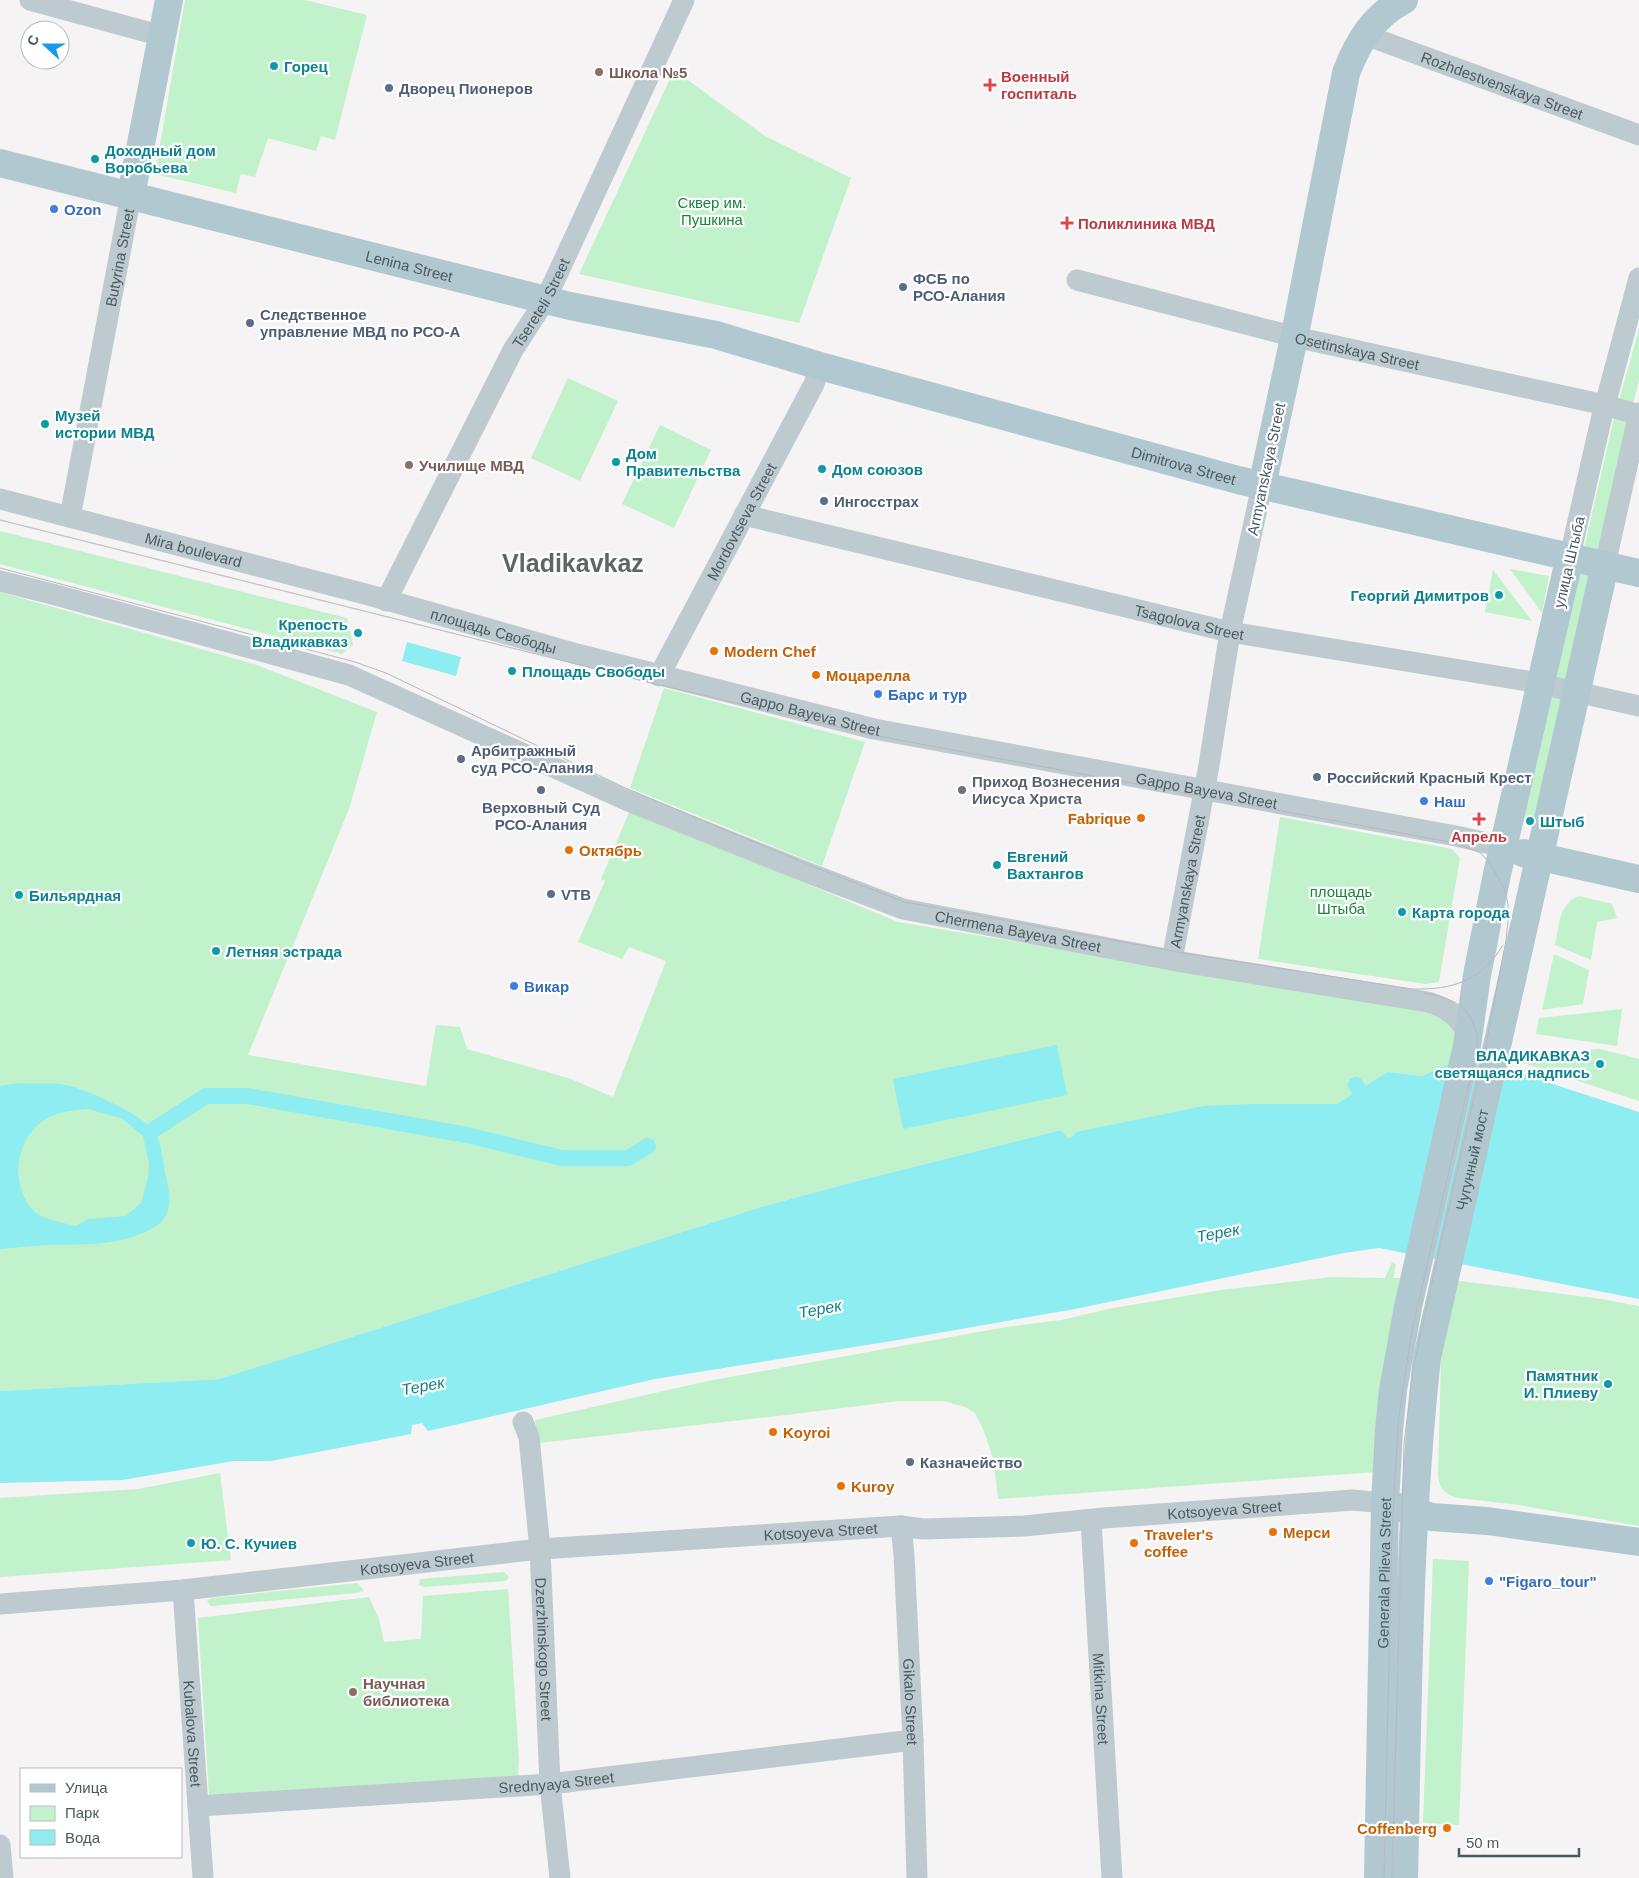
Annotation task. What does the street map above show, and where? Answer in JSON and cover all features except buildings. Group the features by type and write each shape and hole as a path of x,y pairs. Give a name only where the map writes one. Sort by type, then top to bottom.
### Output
{"main road":[{"name":"Butyrina Street","path":"130,195 169,0"},
{"name":"Armyanskaya Street","path":"1262,486 1295,336 1346,73 1356,47 1365,34 1383,14 1404,0"},
{"name":"Lenina Street","path":"0,163 546,299 716,335 820,366"},
{"name":"Dimitrova Street","path":"820,366 1262,486 1639,573"},
{"name":"улица Штыба","path":"1504,847 1570,556"},
{"path":"1539,858 1605,565"},
{"name":"Gappo Bayeva Street","path":"1504,847 1539,858 1639,879"},
{"name":"Чугунный мост","path":"1417,1271 1468,1041 1478,975 1504,847"},
{"name":"Чугунный мост","path":"1446,1275 1539,858"},
{"name":"Generala Plieva Street","path":"1378,1878 1385,1503 1389,1430 1399,1347 1417,1271"},
{"name":"Generala Plieva Street","path":"1404,1878 1413,1542 1420,1419 1427,1358 1446,1275"},
{"name":"Kotsoyeva Street","path":"1385,1503 1432,1517 1487,1521 1639,1542"}],"street":[{"path":"30,0 162,36"},
{"name":"Tsereteli Street","path":"386,601 513,350 546,299 684,0"},
{"name":"Rozhdestvenskaya Street","path":"1365,34 1639,135"},
{"name":"Butyrina Street","path":"70,517 130,195"},
{"name":"улица Штыба","path":"1570,556 1605,405 1639,278"},
{"name":"Osetinskaya Street","path":"1077,280 1295,336 1639,414"},
{"name":"Mordovtseva Street","path":"659,676 814,384 820,366"},
{"path":"1605,565 1639,414"},
{"name":"Armyanskaya Street","path":"1172,960 1204,790 1230,632 1262,486"},
{"name":"Mira boulevard","path":"0,499 386,601"},
{"name":"Tsagolova Street","path":"744,515 1230,632 1541,684 1639,706"},
{"name":"Chermena Bayeva Street","path":"0,581 349,675 617,796 903,909 1172,960 1436,1004 1447,1008 1462,1022 1468,1041"},
{"name":"площадь Свободы","path":"386,601 659,676"},
{"name":"Gappo Bayeva Street","path":"659,676 874,729 1456,836 1504,847"},
{"name":"Dzerzhinskogo Street","path":"523,1422 529,1437 540,1549 550,1784 560,1878"},
{"name":"Kotsoyeva Street","path":"0,1604 183,1590 540,1549 901,1526 923,1529 1024,1526 1353,1500 1385,1503"},
{"name":"Mitkina Street","path":"1091,1520 1112,1878"},
{"name":"Gikalo Street","path":"901,1526 914,1740 917,1878"},
{"name":"Kubalova Street","path":"183,1590 203,1878"},
{"name":"Srednyaya Street","path":"198,1806 550,1784 914,1740"},
{"path":"0,1846 3,1878"}],"green space":[{"path":"185,0 305,0 367,15 335,140 321,136 316,151 268,138 255,177 241,174 236,193 155,174"},
{"name":"Сквер им. Пушкина","path":"674,70 765,136 851,178 799,323 579,274"},
{"path":"1639,329 1639,380 1632,408 1618,404"},
{"path":"568,378 618,401 580,481 531,458"},
{"path":"1615,414 1628,417 1598,551 1584,548"},
{"path":"660,425 711,450 674,528 622,504"},
{"path":"0,531 347,618 353,645 342,654 0,564"},
{"path":"1581,563 1597,566 1571,680 1554,677"},
{"path":"1510,569 1549,576 1542,613"},
{"path":"1493,570 1532,621 1485,612"},
{"path":"0,592 254,664 377,712 349,809 248,1055 426,1086 436,1025 460,1027 467,1049 571,1079 613,1097 666,961 629,947 622,959 578,942 605,881 601,879 630,810 898,922 1418,1009 1441,1015 1460,1031 1453,1062 1422,1076 1387,1072 1337,1104 1249,1104 1074,1134 1071,1138 1068,1138 1061,1130 857,1181 761,1207 219,1379 0,1391"},
{"path":"664,688 865,742 822,866 630,788"},
{"path":"1553,692 1566,695 1535,825 1521,820"},
{"name":"площадь Штыба","path":"1280,817 1452,849 1460,858 1439,982 1425,984 1258,959"},
{"path":"1579,896 1612,904 1617,918 1597,922 1591,960 1555,945 1563,910 1567,904"},
{"path":"1554,954 1589,970 1583,1004 1542,1010"},
{"path":"1622,1009 1617,1046 1536,1034 1539,1018"},
{"path":"1600,1049 1639,1059 1639,1101 1508,1058 1509,1055"},
{"path":"1392,1262 1396,1265 1393,1278 1408,1278 1377,1472 998,1499 994,1462 984,1431 975,1413 965,1407 944,1401 899,1401 538,1443 535,1420 708,1381 1006,1327 1061,1320 1113,1308 1221,1290 1331,1277 1385,1278"},
{"path":"1452,1280 1602,1299 1639,1306 1639,1526 1518,1505 1459,1498 1447,1493 1442,1488 1438,1476 1441,1360"},
{"path":"220,1473 231,1560 0,1577 0,1498 138,1489"},
{"path":"1433,1559 1469,1561 1459,1825 1423,1823"},
{"path":"504,1572 509,1577 506,1581 424,1587 419,1585 420,1579"},
{"path":"358,1583 364,1591 211,1606 207,1601 211,1598"},
{"path":"508,1589 519,1760 518,1777 209,1795 198,1618 369,1597 379,1619 384,1642 421,1639 423,1596"}],"water":[{"path":"407,642 461,657 456,676 402,661"},
{"path":"1057,1045 1067,1095 903,1129 893,1079"},
{"name":"Терек","path":"1453,1062 1506,1069 1639,1112 1639,1299 1379,1248 1344,1253 1075,1309 655,1379 428,1431 422,1423 412,1425 411,1434 271,1461 234,1461 122,1480 0,1483 0,1391 219,1379 761,1207 857,1181 1061,1130 1068,1138 1071,1138 1076,1132 1204,1106 1337,1104 1387,1072 1422,1076"},
{"path":"18,1083 70,1086 96,1095 125,1109 147,1124 154,1131 159,1142 169,1194 168,1212 161,1222 144,1233 117,1241 0,1249 0,1086","holes":["88,1109 123,1119 143,1136 149,1163 148,1178 141,1203 126,1216 88,1219 76,1226 47,1218 33,1210 25,1198 20,1185 18,1171 24,1144 31,1132 41,1122 54,1115 71,1111"]}],"waterway":[{"path":"1356,1085 1370,1109"},
{"path":"153,1130 206,1096 247,1096 467,1135 562,1158 628,1158 648,1146"}],"tram line":[{"path":"0,520 656,684 872,735 1455,843 1481,853 1491,865 1504,888 1508,904 1508,921 1486,1045 1413,1370 1404,1444 1392,1878"},
{"path":"0,568 355,662 386,673 621,786 814,867 905,902 1183,953 1412,989 1440,988 1465,981 1485,967 1503,945"},
{"path":"1384,1878 1392,1533 1398,1423 1412,1330 1478,1045 1472,1021 1460,1005 1439,996 1424,993"}],"place":[{"name":"Горец","path":"274,66"},
{"name":"Школа №5","path":"599,72"},
{"name":"Военный госпиталь","path":"990,85"},
{"name":"Дворец Пионеров","path":"389,88"},
{"name":"Доходный дом Воробьева","path":"95,159"},
{"name":"Ozon","path":"54,209"},
{"name":"Поликлиника МВД","path":"1067,223"},
{"name":"ФСБ по РСО-Алания","path":"903,287"},
{"name":"Следственное управление МВД по РСО-А","path":"250,323"},
{"name":"Музей истории МВД","path":"45,424"},
{"name":"Дом Правительства","path":"616,462"},
{"name":"Училище МВД","path":"409,465"},
{"name":"Дом союзов","path":"822,469"},
{"name":"Ингосстрах","path":"824,501"},
{"name":"Георгий Димитров","path":"1499,595"},
{"name":"Крепость Владикавказ","path":"358,633"},
{"name":"Modern Chef","path":"714,651"},
{"name":"Площадь Свободы","path":"512,671"},
{"name":"Моцарелла","path":"816,675"},
{"name":"Барс и тур","path":"878,694"},
{"name":"Арбитражный суд РСО-Алания","path":"461,759"},
{"name":"Российский Красный Крест","path":"1317,777"},
{"name":"Верховный Суд РСО-Алания","path":"541,790"},
{"name":"Приход Вознесения Иисуса Христа","path":"962,790"},
{"name":"Наш","path":"1424,801"},
{"name":"Fabrique","path":"1141,818"},
{"name":"Апрель","path":"1479,819"},
{"name":"Штыб","path":"1530,821"},
{"name":"Октябрь","path":"569,850"},
{"name":"Евгений Вахтангов","path":"997,865"},
{"name":"VTB","path":"551,894"},
{"name":"Бильярдная","path":"19,895"},
{"name":"Карта города","path":"1402,912"},
{"name":"Летняя эстрада","path":"216,951"},
{"name":"Викар","path":"514,986"},
{"name":"ВЛАДИКАВКАЗ светящаяся надпись","path":"1600,1064"},
{"name":"Памятник И. Плиеву","path":"1608,1384"},
{"name":"Koyroi","path":"773,1432"},
{"name":"Казначейство","path":"910,1462"},
{"name":"Kuroy","path":"841,1486"},
{"name":"Мерси","path":"1273,1532"},
{"name":"Ю. С. Кучиев","path":"191,1543"},
{"name":"Traveler's coffee","path":"1134,1543"},
{"name":"\"Figaro_tour\"","path":"1489,1581"},
{"name":"Научная библиотека","path":"353,1692"},
{"name":"Coffenberg","path":"1447,1828"}],"district":[{"name":"Vladikavkaz","path":"573,563"}]}
